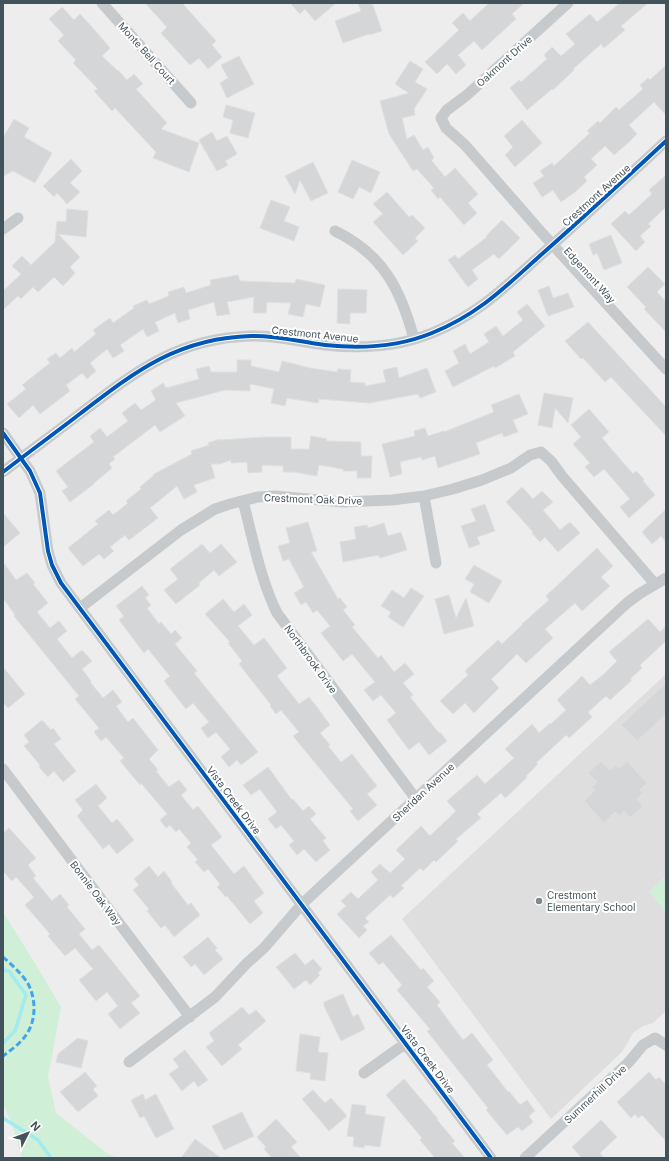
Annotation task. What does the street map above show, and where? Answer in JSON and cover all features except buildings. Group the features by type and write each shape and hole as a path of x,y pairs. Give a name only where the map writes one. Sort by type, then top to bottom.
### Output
{"street":[{"name":"Monte Bell Court","path":"102,3 191,103"},
{"name":"Oakmont Drive","path":"441,118 446,110 467,95 568,3"},
{"name":"Edgemont Way","path":"441,118 446,128 465,146 552,245 666,369"},
{"name":"Crestmont Avenue","path":"3,472 146,366 169,354 201,343 221,338 272,336 324,345 360,347 378,346 414,339 451,325 476,310 512,282 666,141"},
{"path":"3,229 18,218"},
{"path":"335,231 359,245 371,256 392,281 404,305 414,339"},
{"name":"Vista Creek Drive","path":"3,433 30,471 40,493 45,535 52,565 61,583 491,1158"},
{"name":"Crestmont Oak Drive","path":"80,608 182,530 215,509 258,497 275,496 343,502 392,500 424,496 482,480 511,468 530,455 542,452 655,584"},
{"path":"424,496 436,563"},
{"name":"Northbrook Drive","path":"243,501 260,570 268,595 277,613 416,799"},
{"name":"Sheridan Avenue","path":"129,1062 190,1017 215,996 264,948 302,904 627,603 666,578"},
{"name":"Bonnie Oak Way","path":"3,769 190,1017"},
{"name":"Summerhill Drive","path":"525,1158 629,1062 643,1045 655,1038 666,1045"},
{"path":"364,1073 406,1043"}],"shaded area":[{"name":"Crestmont Elementary School","path":"666,674 666,876 649,892 666,911 666,1011 653,1023 643,1026 633,1033 622,1052 551,1119 402,919"}],"green space":[{"path":"666,876 666,911 649,892"},
{"path":"3,912 61,1007 48,1077 56,1113 108,1154 119,1158 22,1158 11,1121 3,1104"}],"waterway":[{"path":"3,970 9,971 26,995 15,1031 3,1043"},
{"path":"3,1118 38,1140 51,1158"}],"marked path":[{"path":"3,957 27,982 34,1001 34,1016 30,1029 19,1044 3,1056"}],"cycle path":[{"path":"3,472 120,384 159,360 180,350 201,343 225,338 260,336 316,344 366,347 393,344 419,338 449,326 491,299 666,141"},
{"path":"3,433 30,471 40,493 48,551 52,565 61,583 491,1158"}],"place":[{"name":"Crestmont Elementary School","path":"539,901"}]}
